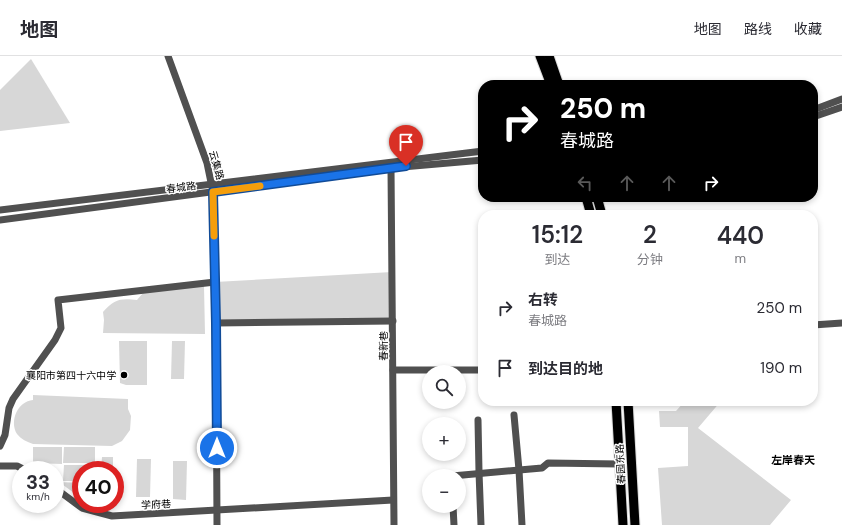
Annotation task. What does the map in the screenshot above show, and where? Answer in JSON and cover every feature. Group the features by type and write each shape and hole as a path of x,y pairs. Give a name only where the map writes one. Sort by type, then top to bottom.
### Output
{"main road":[{"path":"540,56 549,80"},
{"path":"548,56 557,80"},
{"name":"春园东路","path":"616,406 623,525"},
{"name":"春园东路","path":"628,406 635,525"}],"street":[{"name":"云集路","path":"168,56 207,163 213,192 216,282 218,525"},
{"path":"818,108 842,99"},
{"path":"818,115 842,107"},
{"name":"春城路","path":"0,210 478,152"},
{"name":"春城路","path":"0,220 391,168 478,160"},
{"name":"春新巷","path":"391,168 394,525"},
{"path":"0,446 5,435 9,408 56,340 61,328 58,300 216,282"},
{"path":"216,323 392,321"},
{"path":"818,325 842,323"},
{"path":"393,370 478,370"},
{"path":"514,416 522,525"},
{"path":"478,420 481,525"},
{"path":"466,475 542,468 548,463 619,464"},
{"path":"0,466 12,466"},
{"name":"学府巷","path":"64,495 82,508 112,516 393,500"},
{"path":"453,513 454,525"}],"shaded area":[{"path":"31,59 70,123 0,131 0,90"},
{"path":"392,272 393,321 216,323 215,282"},
{"path":"204,286 205,334 103,333 103,312 111,304 118,300 137,300 143,293"},
{"path":"119,341 147,341 147,385 126,385 120,383"},
{"path":"172,341 185,341 184,379 171,379"},
{"path":"33,395 128,399 128,409 131,416 130,430 122,441 112,446 33,444 22,439 17,434 14,423 16,412 23,404 33,400"},
{"path":"680,406 717,406 698,428 791,500 770,525 662,525 658,468 688,466 688,427 660,427 659,411 676,411"},
{"path":"33,447 62,447 62,461 33,461"},
{"path":"64,447 95,447 95,461 72,461 72,463 64,463"},
{"path":"102,457 113,457 113,461 102,461"},
{"path":"137,459 151,459 150,497 136,497"},
{"path":"173,461 187,461 186,500 173,499"},
{"path":"64,465 72,465 72,481 64,481"},
{"path":"64,482 72,483 72,491 64,486"}],"slow traffic":[{"path":"214,236 213,192 260,186"}],"place":[{"name":"襄阳市第四十六中学","path":"124,375"}],"district":[{"name":"左岸春天","path":"793,460"}],"route":[{"path":"217,448 213,192 406,166"}]}
